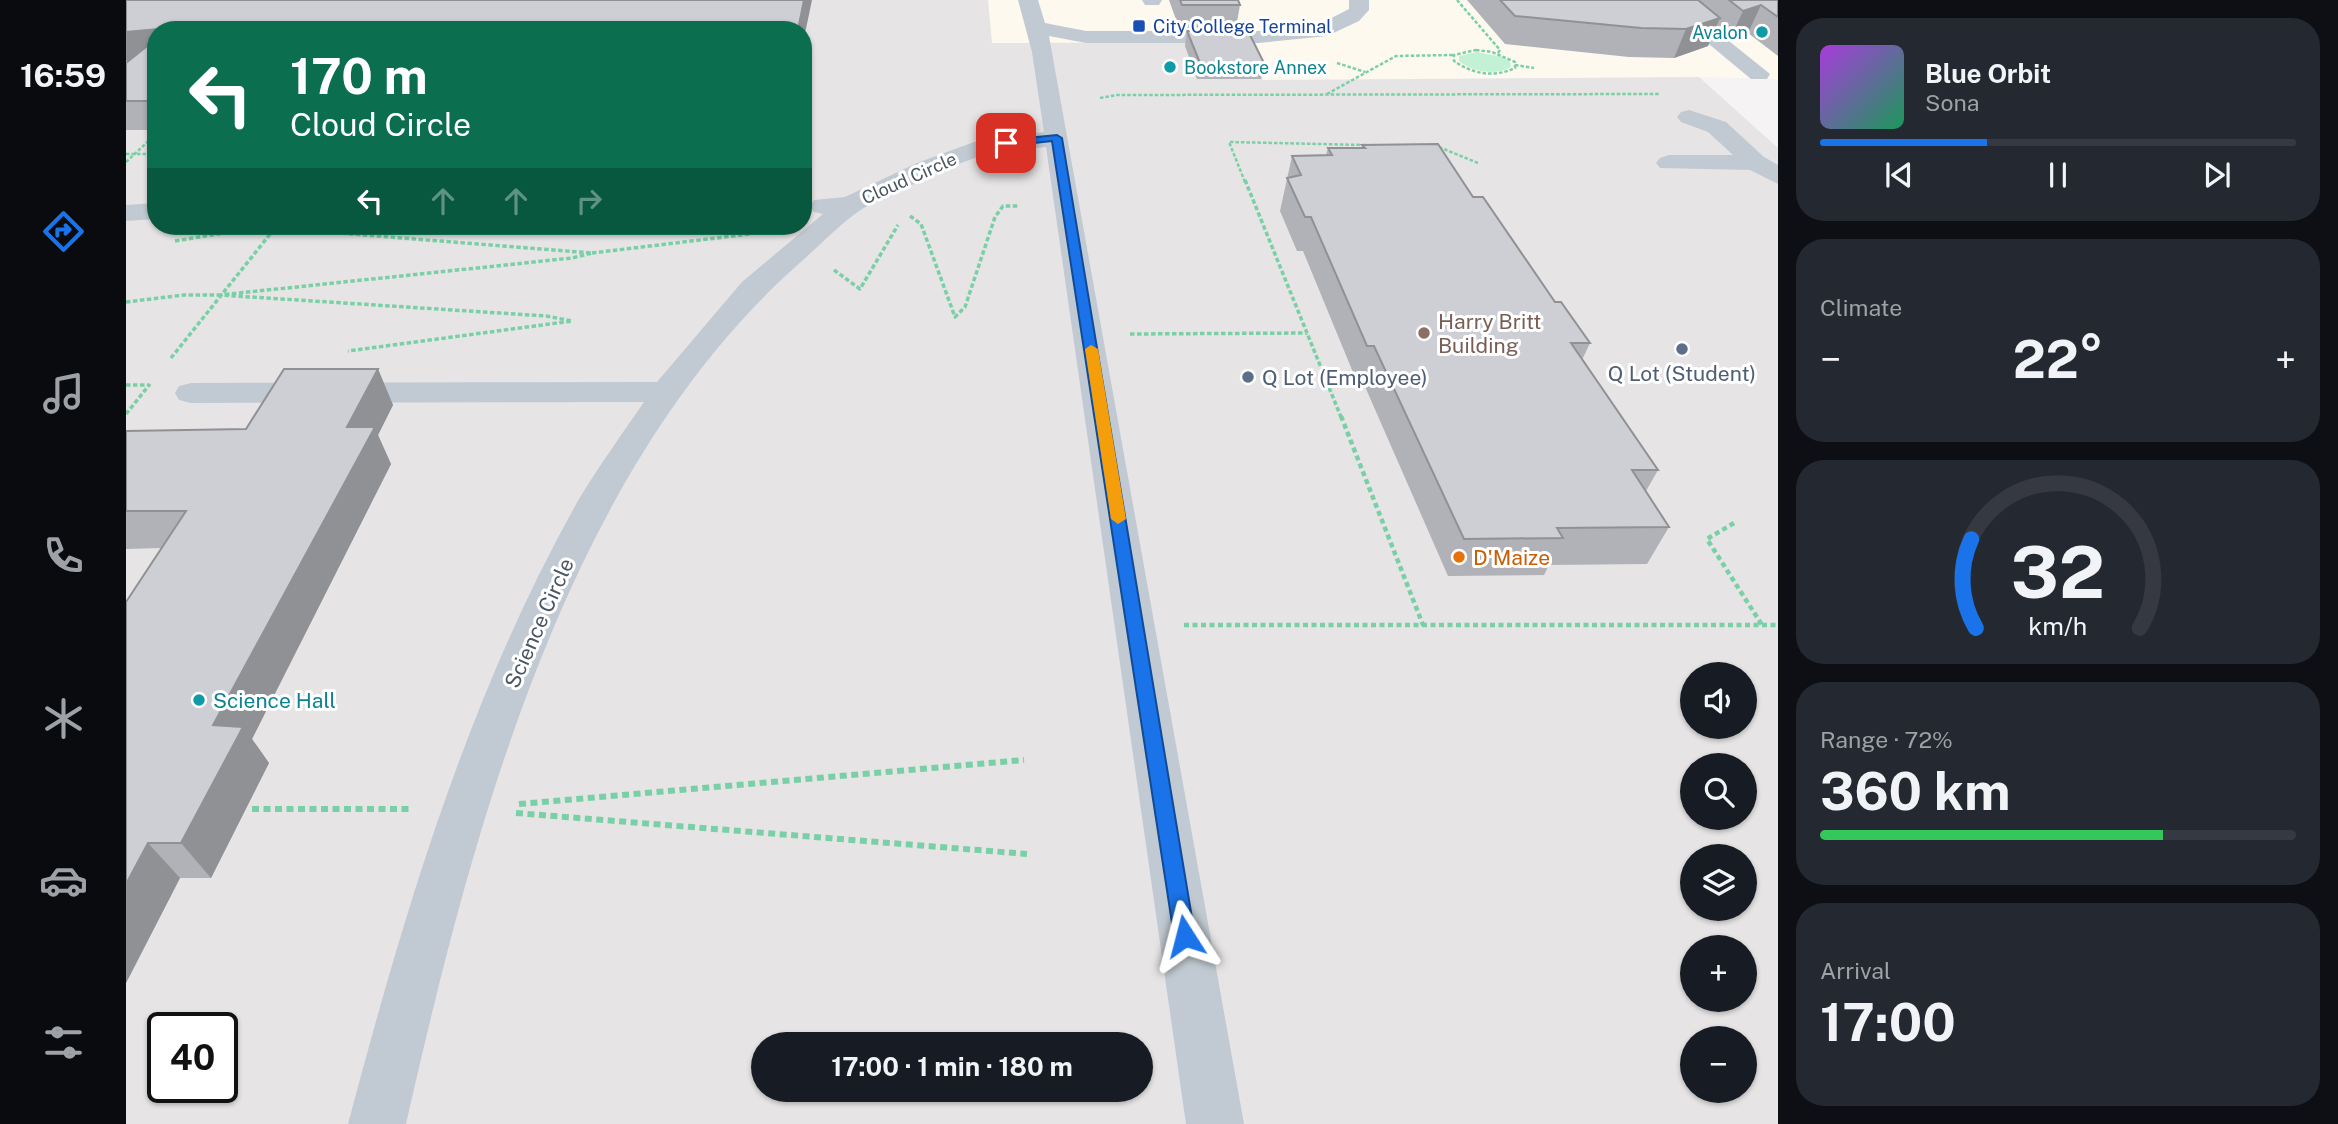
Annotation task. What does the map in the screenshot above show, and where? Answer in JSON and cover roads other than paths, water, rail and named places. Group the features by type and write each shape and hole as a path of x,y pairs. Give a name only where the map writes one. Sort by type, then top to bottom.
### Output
{"street":[{"path":"1028,0 1043,52 1215,1124"},
{"path":"1035,27 1086,37 1259,37 1320,32 1343,22 1359,9 1359,0"},
{"path":"1666,0 1759,74"},
{"path":"1136,16 1155,6"},
{"path":"1035,27 1082,16"},
{"path":"1269,16 1305,16 1343,22"},
{"path":"1689,117 1717,127 1755,162 1778,176"},
{"name":"Cloud Circle","path":"812,206 849,205 926,168 983,147 1057,138"},
{"path":"1669,163 1755,162"},
{"name":"Science Circle","path":"812,234 849,205"},
{"path":"126,213 147,212"},
{"name":"Science Circle","path":"377,1124 429,920 464,808 538,621 574,544 635,438 666,392 717,327 764,277 811,235"},
{"path":"191,393 666,392"}],"place":[{"name":"City College Terminal","path":"1139,26"},
{"name":"Avalon","path":"1762,32"},
{"name":"Bookstore Annex","path":"1170,67"},
{"name":"Harry Britt Building","path":"1424,333"},
{"name":"Q Lot (Student)","path":"1682,349"},
{"name":"Q Lot (Employee)","path":"1248,377"},
{"name":"D'Maize","path":"1459,557"},
{"name":"Science Hall","path":"199,700"}]}
